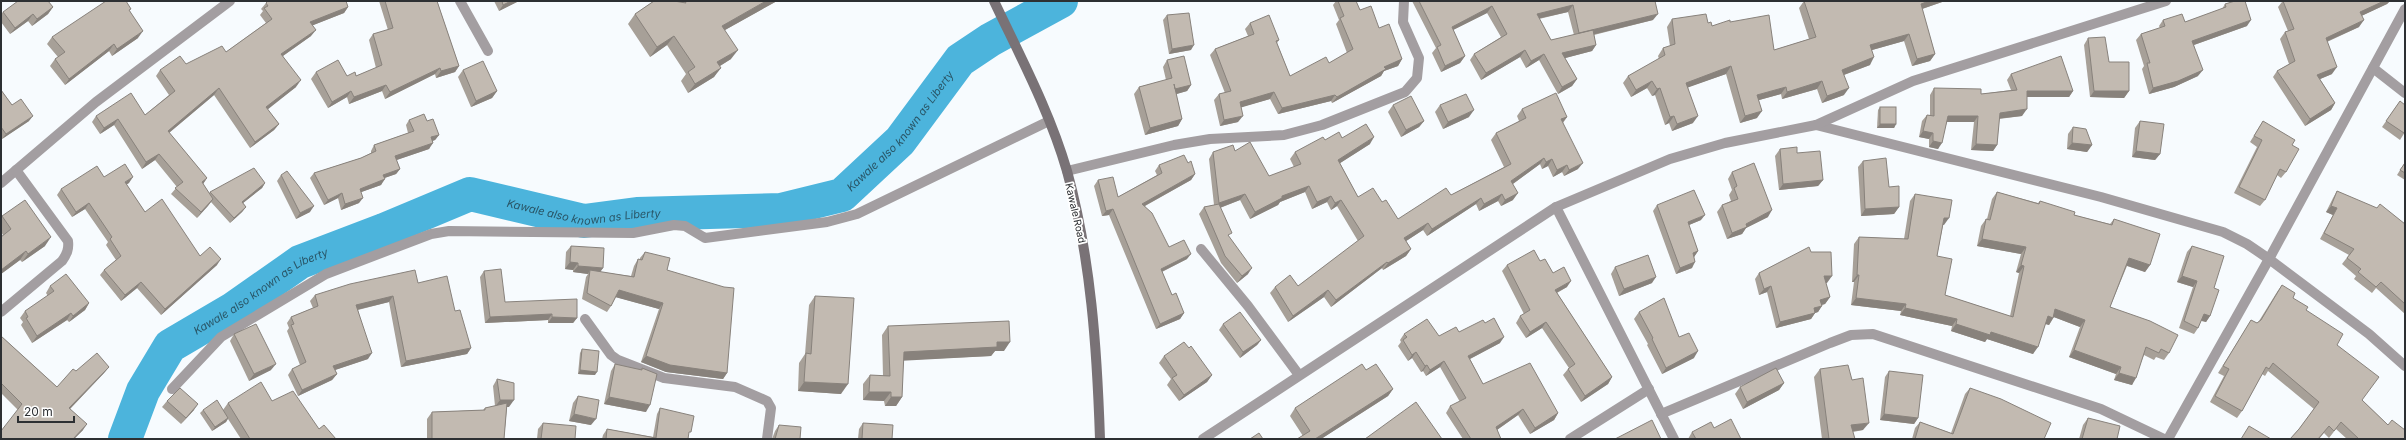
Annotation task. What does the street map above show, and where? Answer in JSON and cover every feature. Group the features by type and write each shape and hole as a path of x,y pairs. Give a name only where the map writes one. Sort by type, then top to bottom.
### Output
{"street":[{"path":"1,183 96,102 230,1"},
{"path":"460,1 488,51"},
{"name":"Kawale Road","path":"994,1 1049,122 1067,171 1082,237 1091,299 1100,439"},
{"path":"1067,171 1181,144 1210,139 1284,135 1322,125 1405,92 1417,78 1419,58 1403,22 1404,1"},
{"path":"1203,439 1556,207 1670,159 1725,143 1816,125 1913,82 2166,1"},
{"path":"2168,439 2269,259 2405,9"},
{"path":"2373,68 2405,93"},
{"path":"172,389 221,337 326,274 432,234 449,231 633,233 674,224 685,226 705,238 827,222 857,214 1049,122"},
{"path":"1816,125 2194,222 2241,241 2269,259 2369,334 2405,366"},
{"path":"1,312 62,261 67,255 69,247 68,241 16,170"},
{"path":"1556,207 1674,439"},
{"path":"1201,248 1248,306 1299,375"},
{"path":"585,319 611,355 618,360 664,378 735,387 767,401 771,408 767,439"},
{"path":"1661,414 1851,335 1872,334 2101,409 2164,439"},
{"path":"1570,439 1649,389"}],"building":[{"path":"18,1 48,1 53,7 37,19 33,14 15,28 3,12"},
{"path":"106,1 126,1 131,9 129,10 143,31 117,49 114,44 69,79 55,59 65,52 52,37"},
{"path":"268,1 346,1 348,7 310,22 316,30 281,54 301,80 266,107 279,124 255,142 219,88 168,131 207,178 202,182 213,199 201,212 175,188 183,182 159,154 146,162 118,119 104,128 96,116 131,93 145,115 175,91 160,70 180,56 186,64 222,46 226,52 272,19 264,8 268,6 266,3"},
{"path":"385,1 437,1 459,66 441,71 440,68 390,92 386,85 354,97 351,91 332,102 316,72 338,60 347,76 355,72 356,76 382,65 373,34 393,28"},
{"path":"502,1 511,1 503,5"},
{"path":"654,1 674,1 686,3 685,1 766,1 722,26 738,50 717,62 721,68 695,84 688,72 695,67 674,36 657,47 635,14"},
{"path":"1338,1 1356,1 1360,10 1371,6 1379,28 1389,24 1402,59 1384,67 1386,69 1337,97 1335,95 1282,108 1274,92 1240,102 1243,116 1224,120 1219,94 1231,91 1215,49 1254,34 1250,23 1269,15 1279,40 1276,41 1290,76 1326,57 1329,63 1353,49 1340,18 1344,16"},
{"path":"1419,1 1655,1 1658,14 1579,33 1573,5 1537,14 1551,40 1593,30 1596,45 1562,53 1577,79 1562,87 1544,54 1531,61 1525,50 1486,73 1474,54 1507,34 1492,6 1452,27 1465,56 1445,66 1437,47 1441,45"},
{"path":"1804,1 1929,1 1921,4 1935,54 1917,59 1909,34 1870,45 1874,57 1842,70 1849,88 1827,96 1822,81 1787,92 1786,87 1757,95 1762,111 1745,116 1731,66 1686,83 1698,116 1677,124 1674,116 1670,117 1660,88 1657,89 1652,81 1636,90 1628,76 1665,55 1663,48 1675,44 1672,19 1706,14 1708,23 1711,22 1712,26 1730,20 1730,22 1769,15 1774,50 1816,37"},
{"path":"2235,1 2245,1 2251,20 2192,41 2203,70 2178,81 2153,88 2147,63 2150,63 2141,34 2165,26 2163,20 2182,14 2185,22 2226,7 2225,4"},
{"path":"2283,1 2384,1 2360,12 2364,20 2326,38 2337,67 2317,75 2335,103 2310,119 2277,71 2295,61 2285,32 2294,29"},
{"path":"1189,13 1194,45 1172,49 1167,15"},
{"path":"2105,37 2109,62 2129,62 2129,91 2094,91 2088,38"},
{"path":"1184,56 1191,85 1175,89 1182,119 1150,128 1139,87 1172,78 1167,60"},
{"path":"2061,56 2073,91 2027,91 2027,109 2000,113 1997,145 1976,144 1978,116 1948,116 1942,143 1933,141 1933,133 1923,131 1927,115 1934,116 1934,88 1981,89 1981,94 2017,90 2011,74"},
{"path":"483,61 497,91 476,101 463,70"},
{"path":"1,90 12,105 21,99 33,116 6,134 1,127"},
{"path":"1556,93 1567,117 1561,119 1583,163 1569,170 1567,165 1557,170 1552,159 1546,162 1544,158 1511,181 1518,193 1505,200 1502,194 1484,204 1481,198 1432,229 1428,223 1404,238 1411,249 1388,263 1387,262 1336,300 1328,290 1293,316 1275,287 1290,275 1298,286 1364,236 1341,200 1335,203 1331,196 1317,202 1309,186 1282,196 1282,198 1255,212 1245,194 1219,203 1213,152 1233,145 1235,151 1250,142 1269,176 1301,164 1295,152 1323,137 1325,140 1339,132 1342,138 1366,124 1374,137 1338,160 1358,197 1373,188 1382,202 1386,200 1398,219 1446,188 1451,195 1511,164 1496,133 1526,118 1522,109"},
{"path":"1466,94 1474,110 1448,122 1440,105"},
{"path":"1411,96 1424,121 1406,130 1393,105"},
{"path":"2400,101 2405,105 2404,133 2386,121"},
{"path":"1880,107 1896,107 1896,124 1880,124"},
{"path":"424,114 427,121 433,119 439,135 431,137 433,143 395,156 400,169 383,175 385,179 360,189 363,198 345,204 342,193 328,200 314,173 361,158 376,151 374,145 414,131 409,120"},
{"path":"2140,121 2164,124 2160,154 2136,151"},
{"path":"2263,121 2295,140 2292,145 2299,149 2286,172 2280,169 2265,200 2239,187 2262,140 2254,136"},
{"path":"2073,127 2086,129 2092,145 2072,143"},
{"path":"1797,147 1797,153 1820,151 1823,180 1783,184 1780,149"},
{"path":"1184,155 1188,163 1191,161 1195,174 1142,204 1152,213 1169,247 1184,240 1191,254 1161,269 1172,295 1176,293 1184,313 1160,324 1113,209 1106,211 1098,180 1113,177 1118,197 1162,173 1159,165"},
{"path":"1886,158 1889,187 1899,186 1899,207 1865,209 1863,161"},
{"path":"1754,163 1772,210 1746,224 1747,227 1732,233 1722,205 1738,199 1734,188 1737,186 1732,172"},
{"path":"2405,163 2405,173 2400,170"},
{"path":"125,164 133,177 125,182 145,212 162,199 200,256 210,247 221,259 165,309 141,282 125,295 104,270 121,256 110,239 112,237 89,203 76,212 61,189 97,166 104,177"},
{"path":"254,168 265,183 242,202 246,207 234,218 210,192"},
{"path":"287,171 314,206 300,213 281,175"},
{"path":"1694,190 1705,215 1688,222 1698,251 1693,253 1695,262 1680,268 1657,205"},
{"path":"2337,191 2377,208 2380,204 2405,224 2405,304 2381,282 2376,287 2358,272 2361,269 2347,258 2354,249 2324,233 2337,208 2331,206"},
{"path":"1997,192 2039,204 2040,201 2075,212 2074,215 2112,225 2114,219 2160,234 2150,265 2129,258 2110,307 2150,321 2178,335 2169,353 2161,349 2159,353 2146,347 2136,378 2119,373 2121,367 2074,350 2085,320 2055,309 2053,318 2048,316 2038,347 1991,332 1990,335 1956,324 1957,319 1905,308 1906,304 1856,298 1859,275 1857,275 1859,237 1908,239 1915,194 1952,200 1949,218 1944,218 1937,256 1952,259 1945,295 2013,317 2024,266 2021,265 2026,247 1982,239 1986,219 1990,220"},
{"path":"25,200 51,237 28,254 26,251 1,270 1,237 11,229 2,216"},
{"path":"1219,204 1232,233 1228,235 1252,268 1242,276 1225,256 1204,207"},
{"path":"571,246 604,248 603,268 578,266 578,263 570,262"},
{"path":"2192,246 2224,256 2214,288 2219,290 2210,316 2204,314 2198,328 2184,321 2197,281 2182,276"},
{"path":"1809,247 1811,252 1831,252 1832,276 1824,276 1830,297 1820,300 1822,306 1814,308 1815,313 1780,322 1771,286 1764,289 1759,273"},
{"path":"1534,250 1540,261 1545,259 1553,273 1564,267 1571,281 1555,290 1612,377 1585,396 1568,369 1575,364 1546,322 1530,332 1520,316 1530,310 1507,265"},
{"path":"645,252 670,258 667,270 724,287 734,288 727,373 670,365 646,356 663,303 619,290 611,306 587,293 590,270 634,277 638,259 642,260"},
{"path":"1648,255 1656,277 1624,289 1615,267"},
{"path":"501,269 505,302 577,299 577,318 552,317 552,314 490,317 484,271"},
{"path":"415,270 418,283 447,276 455,311 460,310 471,348 406,361 393,296 356,305 372,353 333,366 337,374 302,390 292,369 306,362 291,325 294,324 291,317 318,306 315,295 350,284"},
{"path":"66,274 89,303 73,316 71,313 37,336 26,318 28,317 25,311 54,291 50,286"},
{"path":"2282,285 2295,293 2293,298 2308,307 2306,310 2343,334 2337,345 2379,377 2362,400 2388,425 2392,420 2405,430 2405,439 2359,439 2341,422 2334,431 2329,426 2318,439 2290,439 2319,402 2273,363 2269,369 2266,367 2242,411 2215,396 2229,369 2223,366 2251,320 2257,323 2261,320"},
{"path":"815,296 854,298 848,384 804,382 806,353 811,354"},
{"path":"1664,298 1679,337 1689,333 1698,351 1666,368 1652,339 1653,338 1639,312"},
{"path":"1240,312 1261,340 1243,352 1223,324"},
{"path":"1494,318 1504,337 1468,356 1483,384 1530,363 1558,413 1535,428 1523,409 1496,427 1501,439 1471,439 1450,406 1466,398 1444,361 1430,370 1427,365 1425,366 1416,352 1412,355 1403,340 1407,337 1404,334 1427,319 1439,336 1456,327 1459,332 1483,320 1485,323"},
{"path":"1009,321 1010,342 997,342 997,347 904,352 902,397 891,397 891,392 869,392 870,375 890,376 888,326"},
{"path":"256,324 276,364 254,374 234,334"},
{"path":"1,336 57,387 73,369 76,371 97,353 109,367 69,408 87,424 73,439 1,439 1,431 22,404 1,383"},
{"path":"1184,342 1189,348 1191,346 1212,375 1184,395 1172,378 1177,375 1164,356"},
{"path":"582,349 599,351 597,372 580,370"},
{"path":"615,364 642,370 642,368 657,374 650,405 609,397"},
{"path":"1362,364 1366,370 1376,364 1393,389 1315,439 1297,439 1310,431 1295,408"},
{"path":"1848,365 1852,380 1863,378 1869,423 1851,425 1855,439 1829,439 1820,369"},
{"path":"1776,368 1784,383 1747,402 1740,387"},
{"path":"1889,371 1923,375 1918,418 1884,414"},
{"path":"497,379 514,383 514,400 500,400"},
{"path":"261,382 272,401 293,391 319,429 324,425 336,439 250,439 228,403"},
{"path":"180,388 198,404 186,418 167,401"},
{"path":"1970,388 2001,399 2051,423 2044,439 1915,439 1920,422 1953,434"},
{"path":"578,396 599,400 596,419 574,414"},
{"path":"217,400 228,418 215,427 203,410"},
{"path":"1416,402 1442,439 1365,439"},
{"path":"507,403 504,439 432,439 432,412 485,410 485,408"},
{"path":"660,408 694,416 688,439 606,439 607,429 656,438"},
{"path":"2088,418 2120,426 2117,439 2082,439"},
{"path":"1731,419 1741,439 1696,439 1692,432 1711,422 1714,428"},
{"path":"1652,420 1661,439 1615,439"},
{"path":"543,423 576,426 575,439 541,439"},
{"path":"863,423 893,425 892,439 862,439"},
{"path":"779,425 801,427 800,439 775,439"},
{"path":"2249,426 2271,439 2241,439"},
{"path":"1259,433 1263,439 1250,439"}],"waterway":[{"name":"Kawale also known as Liberty","path":"125,439 143,391 170,346 233,309 300,262 384,230 470,194 584,221 637,214 781,210 842,195 900,141 960,60 990,40 1061,1"}]}
